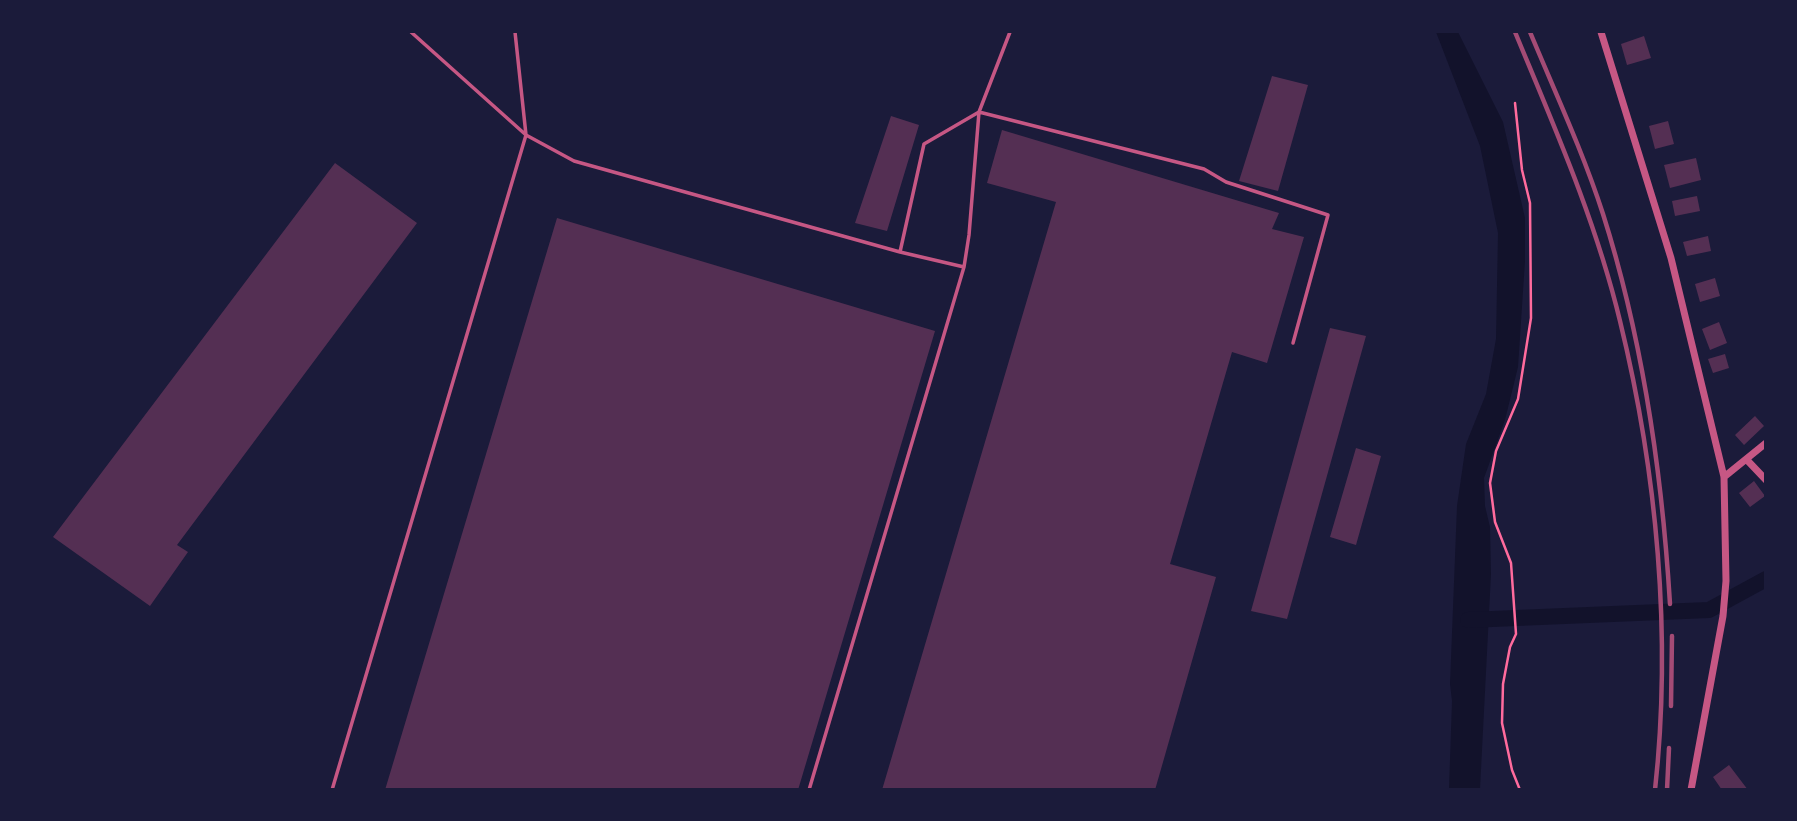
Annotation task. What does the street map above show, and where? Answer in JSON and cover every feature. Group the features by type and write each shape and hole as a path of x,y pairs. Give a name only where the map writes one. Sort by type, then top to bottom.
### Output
{"street":[{"path":"1601,32 1671,257 1724,477 1726,581 1723,616 1691,789"},
{"path":"1724,477 1766,443"},
{"path":"1747,460 1766,480"}],"lane":[{"path":"411,32 526,135 574,161 900,252 964,267"},
{"path":"332,789 526,135 514,32"},
{"path":"809,789 964,267 979,112 1010,32"},
{"path":"900,252 923,144 979,112 1204,170 1226,183 1328,215 1293,343"}],"path":[{"path":"1515,103 1521,170 1530,203 1531,318 1518,399 1496,451 1489,483 1495,522 1511,562 1516,634 1510,647 1503,684 1502,723 1520,789"}],"shaded area":[{"path":"1436,32 1458,32 1503,122 1525,218 1518,367 1505,420 1484,478 1485,506 1490,527 1491,574 1480,789 1449,789 1452,701 1450,684 1457,506 1466,444 1486,394 1496,339 1498,233 1480,146"}],"building":[{"path":"1644,36 1651,58 1627,65 1621,44"},
{"path":"1272,76 1308,85 1278,191 1239,181"},
{"path":"891,116 919,125 887,231 855,223"},
{"path":"1668,121 1674,144 1655,149 1649,126"},
{"path":"1002,130 1279,213 1272,229 1304,237 1267,363 1232,352 1170,564 1216,577 1155,790 882,790 1056,202 987,183"},
{"path":"1696,158 1701,180 1670,188 1664,165"},
{"path":"335,163 417,223 177,545 188,552 150,606 53,537"},
{"path":"1697,196 1700,211 1675,216 1672,201"},
{"path":"557,218 935,331 798,790 385,790"},
{"path":"1708,236 1711,251 1687,256 1683,242"},
{"path":"1715,278 1720,296 1700,302 1695,284"},
{"path":"1719,322 1727,343 1710,350 1702,329"},
{"path":"1330,328 1366,336 1287,619 1251,611"},
{"path":"1725,354 1729,368 1713,373 1708,359"},
{"path":"1755,416 1764,426 1744,445 1735,435"},
{"path":"1356,448 1381,456 1356,545 1330,537"},
{"path":"1754,481 1765,496 1750,507 1739,493"},
{"path":"1729,765 1748,790 1722,790 1713,777"}],"waterway":[{"path":"1468,620 1709,610 1766,579"}],"railway":[{"path":"1515,32 1573,174 1599,247 1633,378 1652,495 1658,554 1662,673 1655,790"},
{"path":"1530,32 1595,191 1629,310 1656,456 1670,604"},
{"path":"1671,706 1672,636"},
{"path":"1667,790 1669,748"}]}
